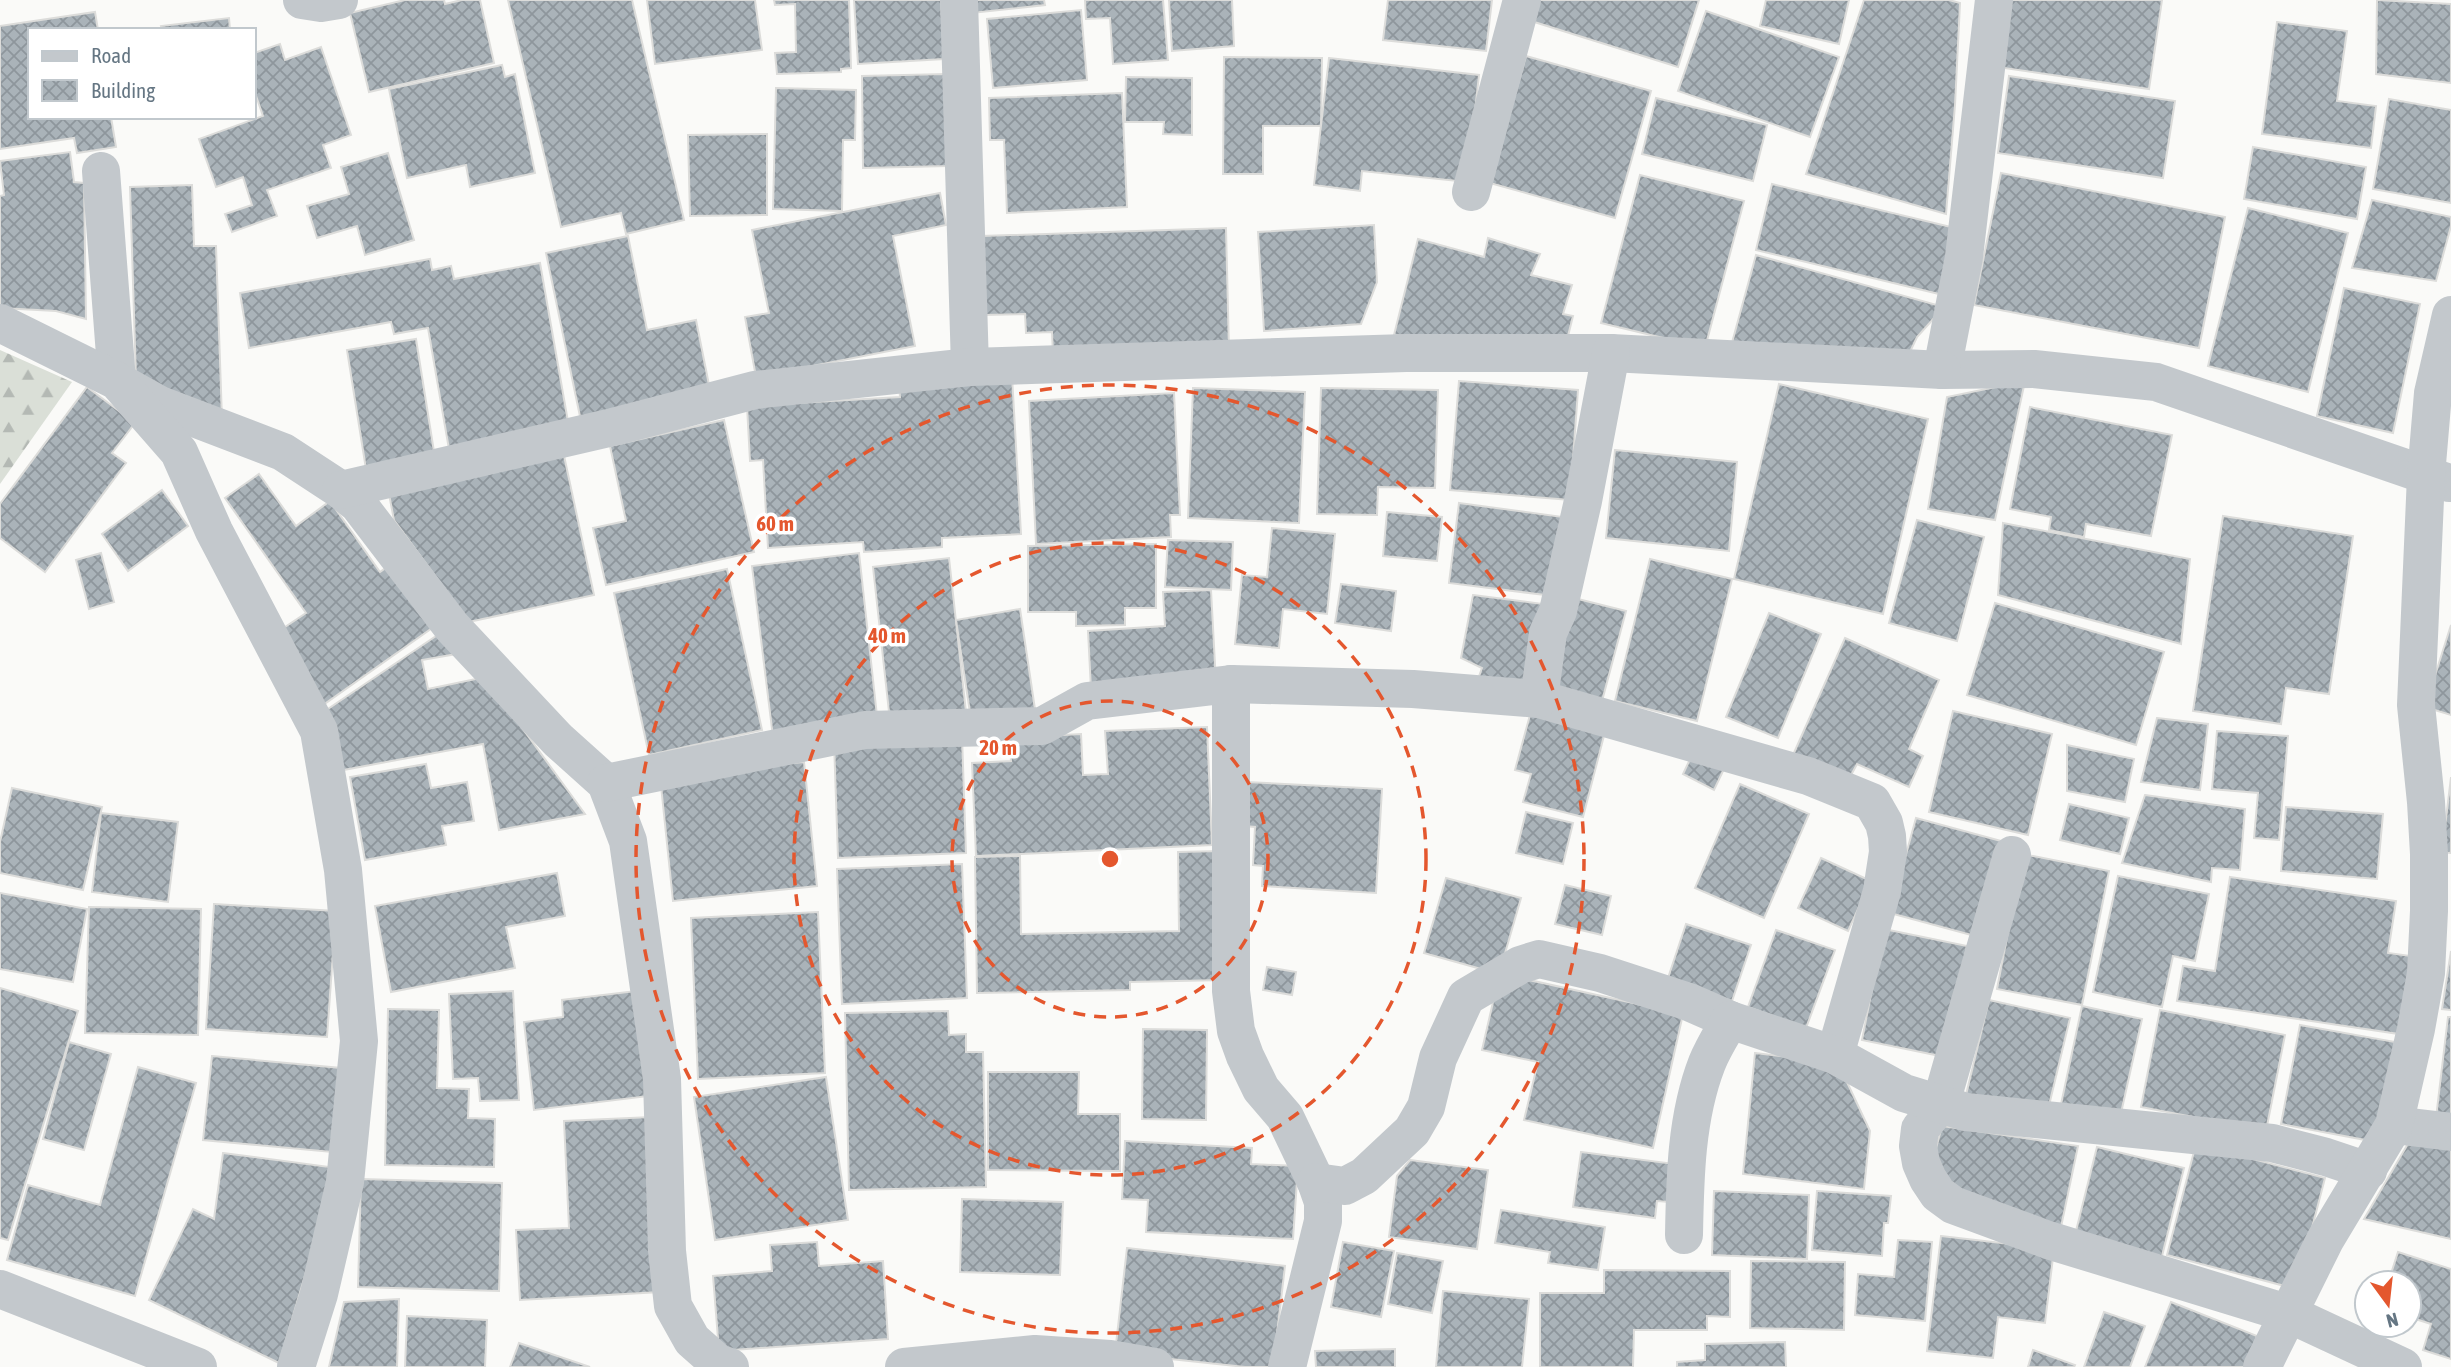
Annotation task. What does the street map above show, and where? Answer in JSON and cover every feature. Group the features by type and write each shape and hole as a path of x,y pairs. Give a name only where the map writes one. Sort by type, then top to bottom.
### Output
{"street":[{"path":"302,0 321,3 339,0"},
{"path":"960,0 970,367"},
{"path":"1471,192 1522,0"},
{"path":"1942,370 1964,257 1994,0"},
{"path":"101,172 117,381 179,452 214,531 319,732 343,870 359,1041 345,1182 319,1294 296,1367"},
{"path":"2262,1367 2325,1240 2394,1125 2418,1018 2426,973 2430,911 2426,802 2416,705 2439,480 2434,393 2451,315"},
{"path":"0,323 160,405 283,452 341,490 358,505 452,627 558,740 606,783 628,841 662,1079 667,1251 673,1306 692,1340 718,1363 730,1367"},
{"path":"341,490 613,427 754,390 970,367 1406,353 1611,353 1942,370 2034,369 2156,382 2439,480"},
{"path":"1539,699 1548,632 1558,611 1583,501 1611,353"},
{"path":"1231,684 1231,991 1236,1031 1261,1089 1285,1117 1323,1202 1323,1221 1287,1367"},
{"path":"606,783 865,730 1042,726 1087,701 1231,684 1413,689 1539,699 1808,776 1872,802 1884,823 1888,852 1882,891 1835,1055"},
{"path":"2012,855 1941,1103 1920,1129 1918,1146 1921,1163 1938,1194 1953,1205 2048,1240 2287,1313 2403,1367"},
{"path":"1316,1182 1346,1186 1364,1176 1412,1131 1426,1107 1438,1058 1466,996 1520,965 1539,959 1600,973 1689,1002 1730,1020 1835,1055 1904,1093 1966,1112 2272,1143 2368,1171"},
{"path":"1684,1235 1685,1174 1691,1125 1707,1062 1730,1020"},
{"path":"2394,1125 2451,1132"},
{"path":"0,1289 198,1367"},
{"path":"904,1367 1035,1354 1110,1359 1155,1367"}],"green space":[{"path":"0,350 72,382 0,484"}],"building":[{"path":"405,0 444,0 445,4 480,0 494,63 369,92 350,13"},
{"path":"508,0 632,0 684,220 626,234 621,213 561,227"},
{"path":"647,0 755,0 762,50 655,64"},
{"path":"774,0 849,0 851,68 841,69 841,72 777,74 775,53 796,52 795,4 775,5"},
{"path":"854,0 941,0 944,59 858,64"},
{"path":"971,0 1044,0 1045,5 972,13"},
{"path":"1085,0 1163,0 1168,60 1113,64 1110,18 1086,19"},
{"path":"1169,0 1232,0 1234,46 1172,51"},
{"path":"1388,0 1492,0 1486,51 1383,40"},
{"path":"1534,0 1699,0 1678,67 1528,20"},
{"path":"1766,0 1849,0 1839,44 1760,26"},
{"path":"1864,0 1949,0 1960,3 1946,214 1806,174"},
{"path":"2008,0 2162,0 2149,89 1997,67"},
{"path":"2377,0 2451,4 2451,83 2376,74"},
{"path":"1081,10 1087,80 993,88 987,19"},
{"path":"1706,11 1839,57 1810,137 1678,91"},
{"path":"95,12 98,28 28,28 28,119 111,119 116,147 77,153 74,138 0,149 0,26"},
{"path":"229,18 230,28 162,28"},
{"path":"2277,22 2347,31 2337,101 2376,106 2371,148 2262,134"},
{"path":"280,44 285,60 321,47 351,135 323,145 331,168 267,190 277,216 232,232 225,214 252,205 243,177 216,187 199,139 263,116 256,96 256,52"},
{"path":"1526,56 1651,91 1615,218 1490,183"},
{"path":"1224,57 1322,58 1321,126 1263,126 1263,174 1223,174"},
{"path":"1329,58 1479,75 1467,182 1362,171 1360,191 1314,185"},
{"path":"502,65 505,77 515,74 535,173 470,187 466,165 407,178 389,89"},
{"path":"946,74 947,166 863,168 862,76"},
{"path":"2009,76 2175,101 2163,178 1998,153"},
{"path":"1126,77 1192,78 1192,135 1163,134 1164,122 1125,122"},
{"path":"776,88 856,90 855,140 843,140 842,211 773,209"},
{"path":"1122,93 1127,207 1007,213 1004,140 990,140 989,98"},
{"path":"1656,98 1767,125 1753,181 1642,154"},
{"path":"2389,99 2451,110 2451,203 2373,189"},
{"path":"767,134 767,215 690,216 688,135"},
{"path":"2253,147 2366,167 2357,219 2244,199"},
{"path":"70,152 74,182 84,183 86,319 56,311 0,308 0,196 4,195 0,161"},
{"path":"388,153 414,240 365,255 357,226 317,238 307,206 349,194 341,167"},
{"path":"2001,173 2225,217 2199,348 1974,305"},
{"path":"1640,175 1744,201 1705,348 1601,323"},
{"path":"1772,184 1955,228 1939,294 1756,250"},
{"path":"192,185 194,246 216,246 222,419 136,378 130,187"},
{"path":"940,193 946,225 893,236 915,346 756,377 745,317 769,313 752,230"},
{"path":"2372,200 2451,217 2436,281 2352,268"},
{"path":"2248,208 2348,233 2308,392 2208,366"},
{"path":"1374,225 1377,282 1361,324 1264,331 1258,232"},
{"path":"1226,228 1229,351 1053,355 1052,332 1026,333 1025,314 984,315 982,236"},
{"path":"628,236 647,330 696,320 712,400 582,426 546,253"},
{"path":"1488,238 1540,254 1531,275 1572,285 1563,314 1573,316 1565,348 1394,335 1418,239 1484,257"},
{"path":"1756,255 1944,307 1917,337 1909,354 1730,350"},
{"path":"430,259 432,270 451,266 454,279 540,263 570,433 450,455 428,328 394,334 391,322 249,348 240,293"},
{"path":"2344,288 2420,304 2393,433 2317,416"},
{"path":"416,339 435,458 366,469 347,350"},
{"path":"1012,376 1021,534 942,538 942,547 864,552 863,542 768,548 763,460 750,461 747,406 900,397 899,383"},
{"path":"1459,381 1578,390 1570,500 1450,490"},
{"path":"2025,381 1995,520 1928,509 1947,397"},
{"path":"1779,384 1928,419 1883,614 1734,579"},
{"path":"87,387 135,423 112,453 126,463 45,572 0,538 0,504"},
{"path":"1193,388 1305,392 1299,523 1188,518"},
{"path":"1321,388 1438,390 1435,488 1378,487 1377,515 1317,514"},
{"path":"1174,393 1180,515 1170,515 1171,537 1036,544 1029,401"},
{"path":"2030,407 2172,435 2151,536 2086,524 2084,537 2049,530 2051,517 2010,509"},
{"path":"724,420 754,552 606,585 593,528 626,521 610,446"},
{"path":"1615,450 1737,462 1729,551 1606,538"},
{"path":"563,451 594,595 469,622 394,520 388,489"},
{"path":"259,474 296,526 330,501 380,572 391,564 435,626 323,705 273,635 306,613 225,498"},
{"path":"162,490 188,526 128,571 102,534"},
{"path":"1459,503 1563,517 1553,596 1449,583"},
{"path":"1387,512 1442,517 1437,561 1383,556"},
{"path":"2223,516 2353,536 2329,694 2286,688 2281,724 2193,711"},
{"path":"1917,520 1984,537 1957,641 1889,623"},
{"path":"2003,523 2190,559 2181,644 1998,595"},
{"path":"1272,528 1335,534 1327,614 1283,609 1279,648 1235,644 1242,575 1267,577"},
{"path":"1168,540 1233,542 1231,590 1165,587"},
{"path":"1156,544 1156,608 1125,608 1125,625 1076,626 1076,612 1028,612 1028,546"},
{"path":"101,553 114,602 89,609 76,560"},
{"path":"859,553 878,725 773,737 752,566"},
{"path":"949,558 966,712 890,721 873,567"},
{"path":"1650,559 1732,579 1697,721 1615,701"},
{"path":"727,569 762,730 649,755 614,593"},
{"path":"1341,584 1396,591 1391,631 1335,623"},
{"path":"1211,590 1216,683 1091,689 1088,631 1165,626 1163,592"},
{"path":"1473,595 1543,604 1527,683 1478,679 1482,668 1461,658"},
{"path":"1574,598 1626,611 1602,701 1551,688"},
{"path":"1995,603 2164,652 2136,745 1967,695"},
{"path":"1020,609 1036,716 972,726 956,620"},
{"path":"1769,613 1821,634 1778,738 1726,717"},
{"path":"2451,625 2451,715 2425,707"},
{"path":"442,632 462,653 422,660 428,689 485,677 585,814 499,830 483,744 338,771 325,711"},
{"path":"1845,638 1939,680 1909,749 1923,756 1909,787 1857,764 1849,779 1793,755"},
{"path":"1533,704 1607,724 1583,817 1523,802 1531,774 1515,770"},
{"path":"1953,711 2052,734 2028,835 1929,812"},
{"path":"2157,718 2208,724 2200,790 2141,782"},
{"path":"1207,727 1212,845 976,856 972,763 1011,761 1009,738 1081,734 1083,775 1108,774 1105,731"},
{"path":"2217,731 2288,736 2279,840 2254,838 2258,793 2212,789"},
{"path":"962,736 966,853 838,858 834,741"},
{"path":"2067,745 2134,759 2125,802 2067,791"},
{"path":"1693,753 1724,769 1714,790 1683,774"},
{"path":"804,762 817,886 673,901 660,776"},
{"path":"426,764 431,788 467,782 474,821 442,826 446,845 365,860 350,777"},
{"path":"2451,777 2451,853 2442,852"},
{"path":"1246,782 1382,789 1376,893 1262,886 1263,866 1253,865 1255,827 1244,826"},
{"path":"1740,784 1809,814 1764,918 1695,888"},
{"path":"12,788 102,807 83,890 0,873 0,842"},
{"path":"2145,795 2245,809 2240,870 2212,868 2211,882 2122,863"},
{"path":"2069,804 2129,818 2120,854 2060,840"},
{"path":"2286,807 2383,814 2377,879 2281,871"},
{"path":"1526,812 1573,823 1563,864 1516,853"},
{"path":"101,813 178,822 168,902 92,892"},
{"path":"1916,818 2001,841 1975,936 1890,913"},
{"path":"1222,851 1224,980 1130,982 1130,990 977,993 975,857 1020,856 1021,934 1179,931 1178,852"},
{"path":"2023,854 2109,871 2082,1005 1997,989"},
{"path":"1821,858 1871,881 1848,931 1798,908"},
{"path":"962,864 967,998 842,1004 837,869"},
{"path":"557,873 565,916 506,927 515,968 391,992 375,906"},
{"path":"2118,876 2209,894 2195,961 2173,956 2162,1007 2093,992"},
{"path":"2230,877 2396,901 2388,953 2411,956 2399,1034 2177,1001 2183,966 2215,971"},
{"path":"1446,878 1521,898 1499,974 1424,953"},
{"path":"1565,885 1611,896 1602,935 1555,924"},
{"path":"0,893 87,909 73,982 0,969"},
{"path":"214,904 336,911 327,1037 206,1029"},
{"path":"89,907 201,909 198,1035 85,1033"},
{"path":"818,912 825,1073 698,1079 691,918"},
{"path":"1686,924 1751,945 1732,1001 1667,981"},
{"path":"1884,929 1967,946 1945,1057 1862,1040"},
{"path":"1776,930 1835,950 1806,1028 1748,1007"},
{"path":"2451,951 2451,1010 2442,1009"},
{"path":"1267,967 1296,972 1292,995 1263,990"},
{"path":"1520,978 1683,1014 1653,1148 1524,1120 1538,1062 1482,1050 1496,989"},
{"path":"0,988 78,1011 8,1240 0,1238"},
{"path":"644,990 657,1095 534,1110 524,1022 563,1017 562,1000"},
{"path":"513,991 519,1100 480,1101 478,1078 453,1079 449,994"},
{"path":"1989,1000 2070,1018 2046,1118 1965,1099"},
{"path":"2082,1006 2142,1019 2119,1122 2060,1109"},
{"path":"388,1009 439,1010 437,1088 469,1089 468,1118 495,1119 494,1167 385,1165"},
{"path":"2160,1010 2285,1035 2266,1131 2141,1107"},
{"path":"948,1011 949,1035 966,1034 966,1052 983,1052 986,1187 849,1190 845,1013"},
{"path":"2448,1017 2451,1017 2451,1120 2436,1118"},
{"path":"2300,1025 2395,1042 2376,1142 2281,1124"},
{"path":"1143,1029 1207,1030 1206,1120 1142,1119"},
{"path":"69,1042 111,1054 84,1150 43,1139"},
{"path":"1755,1053 1806,1059 1846,1080 1870,1131 1864,1189 1743,1174"},
{"path":"212,1056 341,1068 332,1152 203,1140"},
{"path":"138,1067 196,1083 135,1296 7,1260 28,1185 100,1205"},
{"path":"988,1072 1079,1072 1078,1114 1120,1114 1120,1171 988,1170"},
{"path":"826,1077 848,1220 715,1240 694,1097"},
{"path":"651,1117 660,1292 520,1300 516,1230 569,1228 564,1121"},
{"path":"1942,1126 2078,1146 2061,1227 1948,1194 1934,1156"},
{"path":"1125,1141 1252,1148 1251,1164 1298,1166 1293,1239 1146,1232 1148,1200 1122,1199"},
{"path":"2409,1142 2451,1147 2451,1239 2364,1219"},
{"path":"2196,1144 2325,1178 2296,1289 2167,1255"},
{"path":"2097,1147 2184,1168 2160,1264 2073,1243"},
{"path":"1581,1152 1675,1164 1669,1202 1657,1201 1655,1218 1573,1207"},
{"path":"223,1153 337,1168 279,1363 149,1300 193,1209 214,1219"},
{"path":"1410,1160 1488,1170 1477,1249 1389,1237 1397,1176"},
{"path":"361,1179 502,1183 499,1291 358,1287"},
{"path":"1714,1191 1809,1195 1807,1259 1712,1255"},
{"path":"1817,1191 1891,1196 1888,1223 1884,1223 1882,1256 1812,1250"},
{"path":"962,1199 1063,1202 1060,1275 960,1272"},
{"path":"1501,1210 1605,1227 1598,1270 1548,1263 1550,1252 1495,1243"},
{"path":"1941,1236 2054,1249 2045,1323 1998,1317 1993,1358 1927,1351"},
{"path":"1898,1240 1932,1242 1925,1321 1855,1315 1858,1274 1894,1277"},
{"path":"817,1242 819,1266 883,1261 888,1339 719,1351 713,1276 772,1271 770,1245"},
{"path":"1343,1242 1394,1251 1381,1317 1331,1307"},
{"path":"1127,1248 1285,1266 1273,1367 1245,1367 1115,1353"},
{"path":"2398,1252 2451,1269 2451,1359 2423,1350 2431,1324 2423,1321 2423,1269 2393,1269"},
{"path":"1397,1253 1443,1261 1432,1313 1388,1304"},
{"path":"1751,1261 1845,1262 1844,1330 1750,1328"},
{"path":"1604,1270 1730,1271 1730,1317 1707,1316 1707,1330 1634,1330 1633,1367 1540,1367 1540,1293 1604,1293"},
{"path":"1443,1291 1529,1299 1522,1367 1436,1367"},
{"path":"399,1299 397,1367 329,1367 344,1302"},
{"path":"2171,1302 2257,1336 2245,1367 2145,1367"},
{"path":"2104,1312 2145,1326 2130,1367 2084,1367"},
{"path":"407,1316 487,1320 485,1367 405,1367"},
{"path":"1785,1342 1786,1367 1677,1367 1677,1362 1705,1360 1705,1344"},
{"path":"519,1343 590,1367 510,1367"},
{"path":"1395,1349 1395,1367 1316,1367 1315,1351"},
{"path":"2033,1350 2075,1365 2028,1367"}]}
